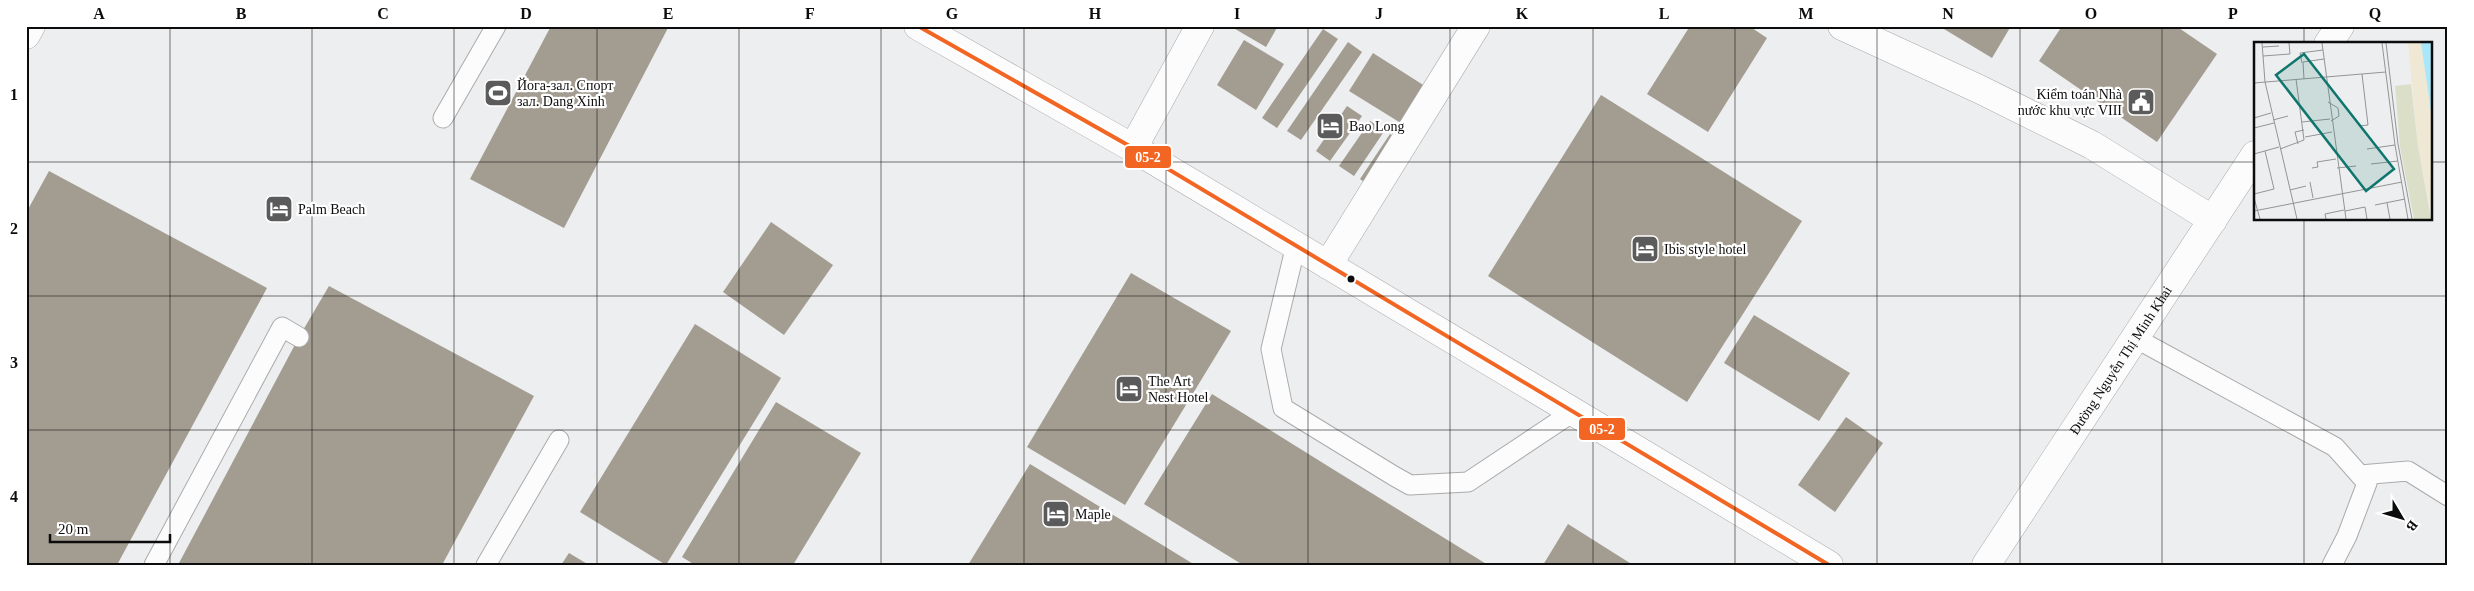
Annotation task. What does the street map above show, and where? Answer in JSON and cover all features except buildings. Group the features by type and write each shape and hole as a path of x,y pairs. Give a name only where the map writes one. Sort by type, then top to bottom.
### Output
{"street":[{"path":"26,36 31,26"},
{"path":"918,26 1134,148 1829,565"},
{"path":"1134,148 1200,26"},
{"path":"1328,265 1476,26"},
{"path":"1842,26 1979,89 2092,145 2213,220"},
{"path":"2329,42 2340,26"},
{"name":"Đường Nguyễn Thị Minh Khai","path":"1986,565 2254,158"}],"lane":[{"path":"443,118 496,26"},
{"path":"1296,245 1271,349 1283,408 1394,476 1410,485 1468,482 1573,412"},
{"path":"154,565 282,327 299,337"},
{"path":"2135,338 2335,447 2368,483 2347,536 2332,565"},
{"path":"486,565 559,440"},
{"path":"2360,474 2408,471 2448,496"}],"transit line":[{"name":"05-2","path":"918,26 1133,148 1829,565"}],"place":[{"name":"Йога-зал. Спорт зал. Dang Xinh","path":"498,93"},
{"name":"Kiểm toán Nhà nước khu vực VIII","path":"2141,102"},
{"name":"Bao Long","path":"1330,126"},
{"name":"Palm Beach","path":"279,209"},
{"name":"Ibis style hotel","path":"1645,249"},
{"name":"The Art Nest Hotel","path":"1129,389"},
{"name":"Maple","path":"1056,514"}]}
